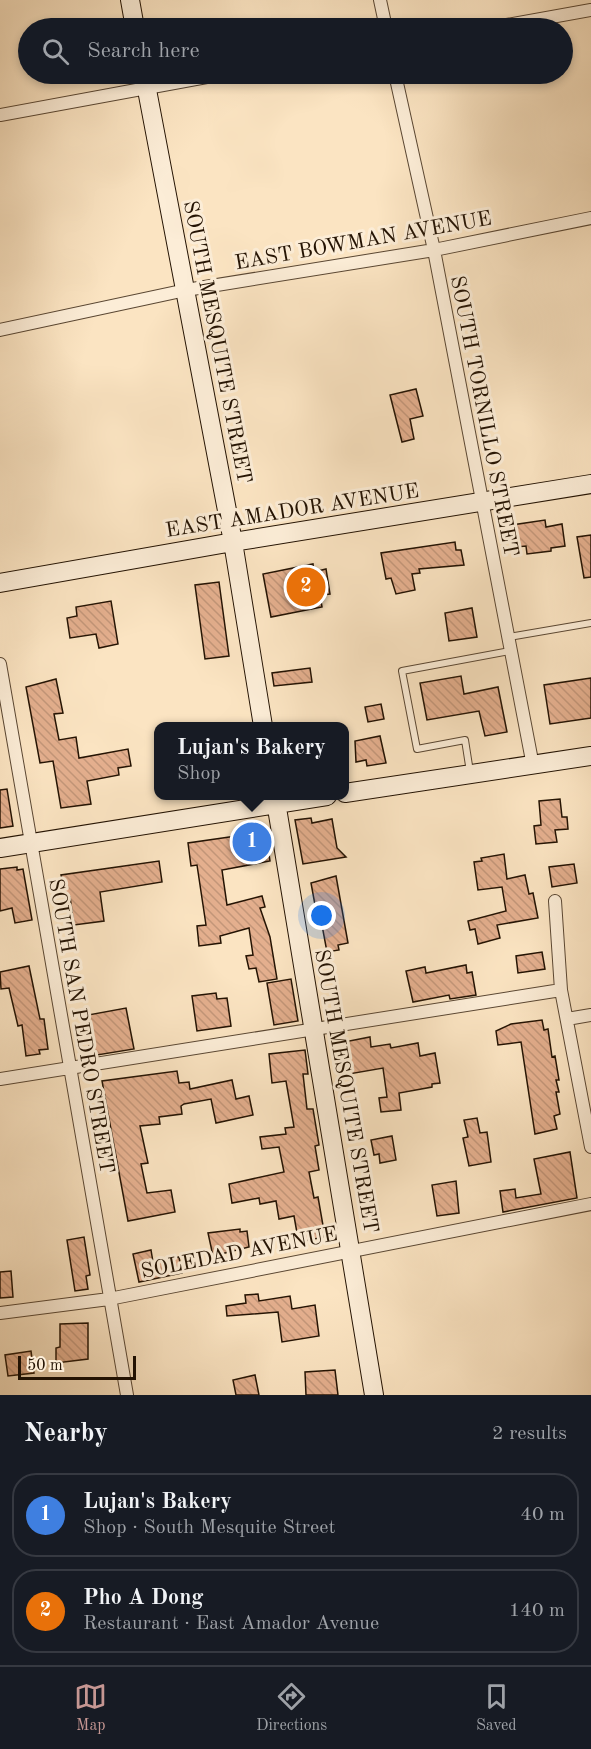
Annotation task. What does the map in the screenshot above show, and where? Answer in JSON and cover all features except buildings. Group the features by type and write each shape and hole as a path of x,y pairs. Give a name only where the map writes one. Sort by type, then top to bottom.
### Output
{"street":[{"path":"130,0 133,18"},
{"path":"380,0 384,18"},
{"path":"546,18 591,10"},
{"path":"0,115 128,84"},
{"name":"SOUTH MESQUITE STREET","path":"146,84 233,542 262,722"},
{"name":"SOUTH TORNILLO STREET","path":"397,84 434,250 533,766"},
{"name":"EAST BOWMAN AVENUE","path":"0,330 186,290 434,250 591,218"},
{"name":"EAST AMADOR AVENUE","path":"0,583 233,542 591,484"},
{"name":"SOUTH SAN PEDRO STREET","path":"0,664 127,1395"},
{"path":"349,792 591,756"},
{"path":"0,848 270,800"},
{"name":"SOUTH MESQUITE STREET","path":"276,800 352,1250 374,1395"},
{"path":"555,901 561,990 591,1143"},
{"path":"0,1079 561,990"},
{"path":"567,1019 591,1015"},
{"name":"SOLEDAD AVENUE","path":"0,1313 109,1299 591,1204"}],"lane":[{"path":"508,637 591,623"},
{"path":"471,775 465,740 417,749 402,671 510,651"}],"place":[{"name":"Pho A Dong","path":"306,587"},
{"name":"Lujan's Bakery","path":"252,842"}]}
